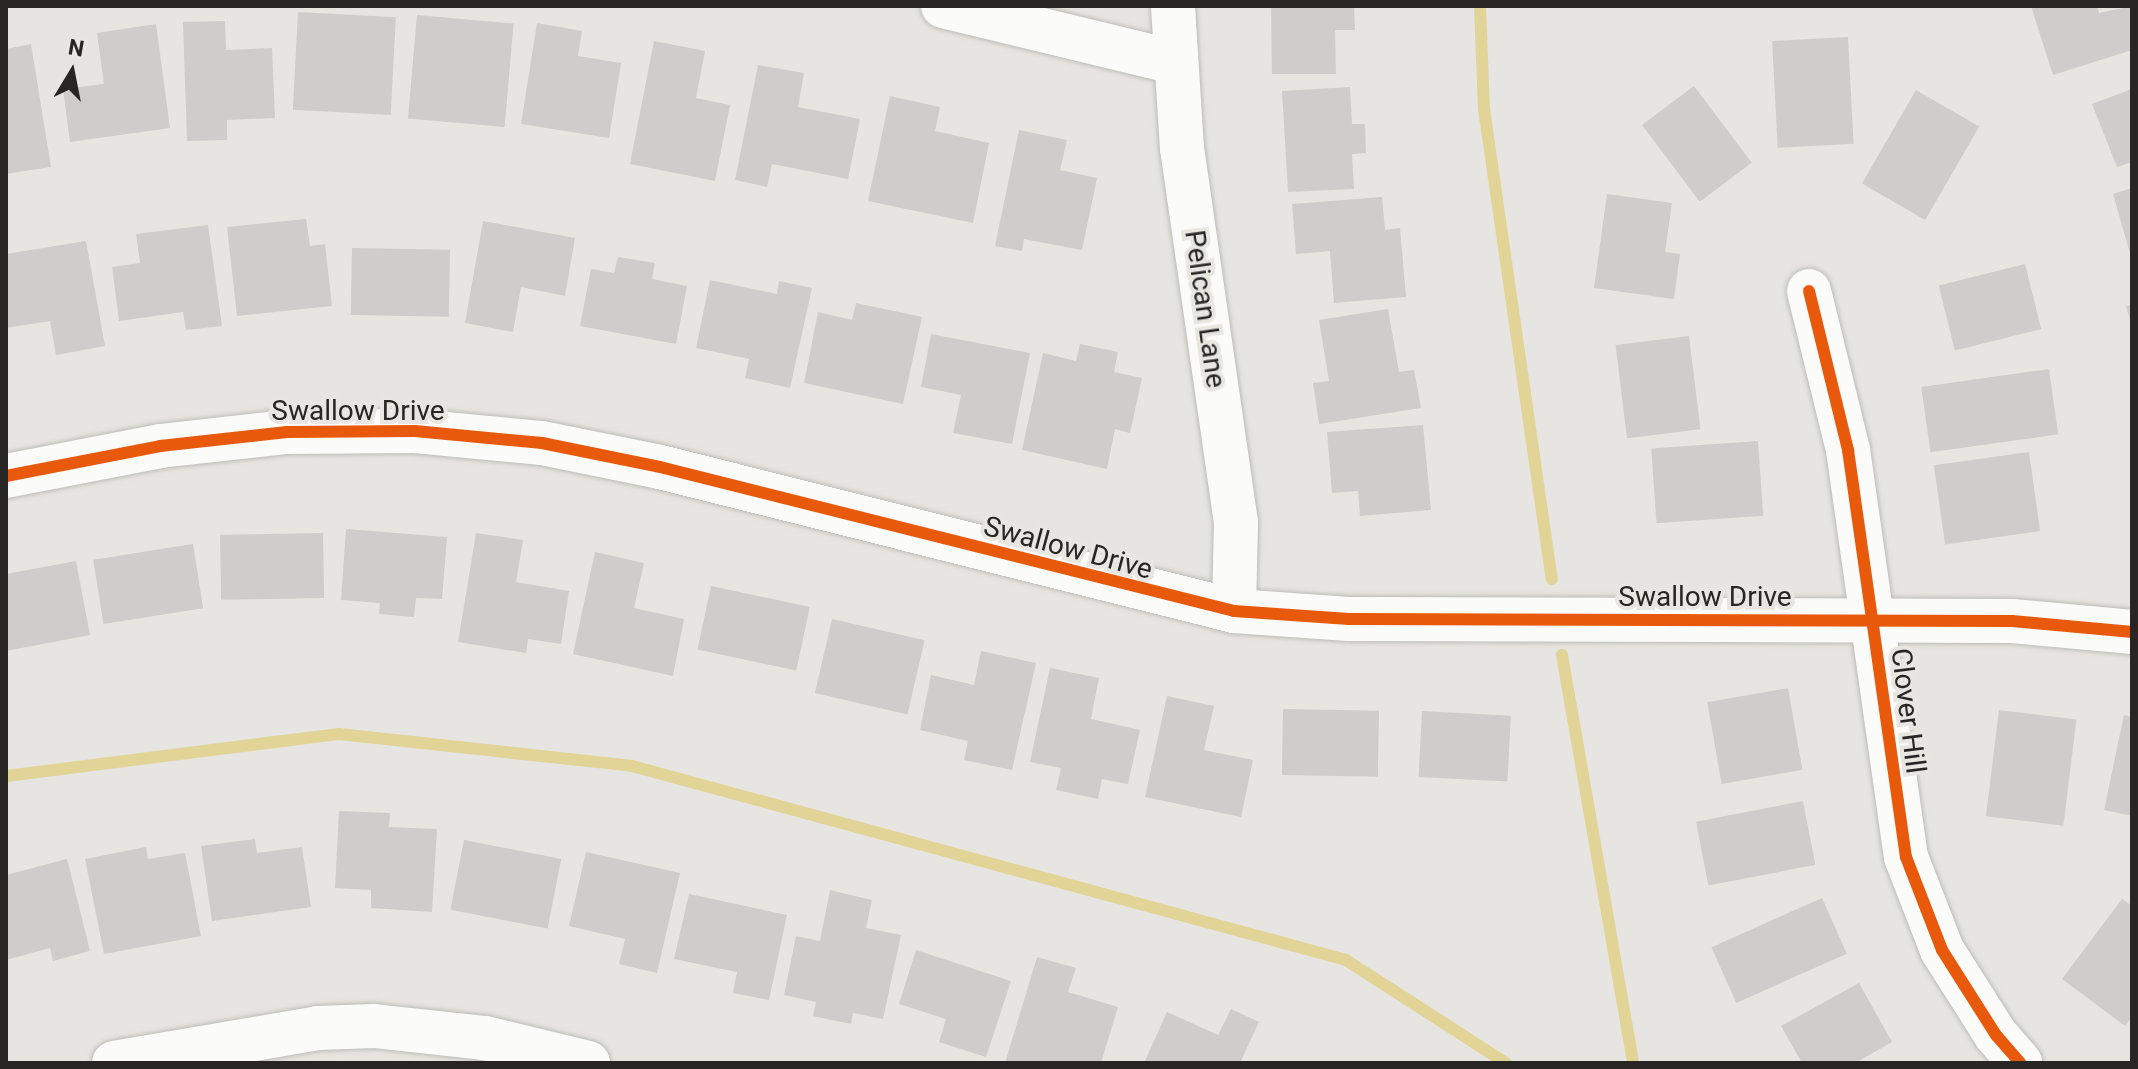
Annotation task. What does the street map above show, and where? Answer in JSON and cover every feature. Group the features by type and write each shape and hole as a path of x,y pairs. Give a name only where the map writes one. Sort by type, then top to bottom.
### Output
{"street":[{"path":"943,6 1175,62"},
{"name":"Pelican Lane","path":"1173,6 1182,148 1236,522 1234,611"},
{"name":"Clover Hill","path":"1809,291 1848,450 1896,807 1921,905 1942,950 1996,1035 2020,1063"},
{"name":"Swallow Drive","path":"6,476 160,446 287,432 415,431 542,443 660,467 1234,611 1349,619 2012,621 2132,632"},
{"path":"114,1063 318,1028 374,1026 485,1038 588,1063"}],"building":[{"path":"1271,6 1354,6 1355,30 1335,30 1336,74 1272,74"},
{"path":"2031,6 2097,6 2099,13 2132,6 2132,50 2053,75"},
{"path":"298,12 396,17 391,115 293,110"},
{"path":"417,15 514,23 505,127 408,119"},
{"path":"225,21 226,50 272,48 275,118 227,120 227,140 187,141 183,22"},
{"path":"537,23 582,31 578,56 621,63 609,138 521,124"},
{"path":"156,24 170,128 70,142 63,89 104,84 97,33"},
{"path":"1848,37 1854,144 1778,148 1772,41"},
{"path":"654,41 705,51 696,98 730,105 715,181 630,164"},
{"path":"31,44 51,167 6,174 6,49"},
{"path":"758,65 804,73 798,107 860,119 848,179 772,164 767,187 735,180"},
{"path":"1694,86 1752,163 1700,202 1642,125"},
{"path":"1350,87 1352,124 1365,124 1366,153 1352,154 1354,189 1288,192 1282,91"},
{"path":"2132,89 2132,162 2117,167 2092,104"},
{"path":"1916,90 1979,126 1925,220 1862,184"},
{"path":"890,96 940,107 935,131 989,143 973,223 868,201"},
{"path":"1019,130 1067,140 1060,170 1097,178 1082,250 1024,239 1022,251 995,246"},
{"path":"2132,188 2132,257 2131,257 2113,194"},
{"path":"1607,194 1672,203 1665,252 1680,254 1674,299 1594,288"},
{"path":"1382,197 1385,230 1400,228 1406,297 1334,303 1330,251 1296,254 1292,204"},
{"path":"306,219 310,246 325,244 332,306 237,316 227,227"},
{"path":"483,221 575,238 565,296 521,287 513,332 465,323"},
{"path":"208,225 222,326 186,330 183,312 119,321 112,267 140,263 136,234"},
{"path":"86,241 105,346 56,355 50,321 6,328 6,254"},
{"path":"352,248 450,250 449,317 351,315"},
{"path":"618,257 655,263 652,279 687,286 676,344 580,326 591,269 614,273"},
{"path":"2025,264 2041,329 1955,351 1939,286"},
{"path":"710,280 777,294 779,281 812,288 790,388 745,378 749,359 696,348"},
{"path":"856,303 922,317 903,404 804,383 818,312 852,320"},
{"path":"2132,305 2132,323 2131,323 2126,306"},
{"path":"1388,309 1399,372 1414,370 1421,408 1319,424 1313,383 1329,381 1319,320"},
{"path":"931,334 1030,353 1012,444 953,433 961,395 921,387"},
{"path":"1689,336 1700,429 1627,438 1616,345"},
{"path":"1080,344 1118,352 1114,372 1142,378 1130,433 1115,429 1107,469 1022,450 1043,353 1076,361"},
{"path":"2049,369 2058,434 1930,452 1921,387"},
{"path":"1423,425 1431,510 1360,516 1358,491 1332,493 1327,432"},
{"path":"1758,441 1763,516 1656,523 1651,448"},
{"path":"2029,452 2040,531 1945,545 1934,465"},
{"path":"346,529 447,537 442,599 416,598 414,617 379,614 380,603 341,600"},
{"path":"323,533 324,598 221,600 220,535"},
{"path":"476,533 523,540 516,582 569,591 561,644 528,639 526,653 458,642"},
{"path":"193,544 203,608 103,624 93,560"},
{"path":"595,552 644,563 634,608 684,619 673,676 573,654"},
{"path":"76,561 90,635 6,651 6,574"},
{"path":"711,586 810,607 796,671 697,650"},
{"path":"832,619 925,640 907,714 815,693"},
{"path":"981,651 1036,663 1012,770 964,760 968,741 920,730 931,675 974,685"},
{"path":"1050,668 1099,678 1091,719 1140,730 1128,784 1102,779 1098,799 1056,790 1061,768 1030,762"},
{"path":"1788,688 1802,770 1722,784 1707,702"},
{"path":"1167,696 1214,706 1204,750 1253,760 1241,817 1145,797"},
{"path":"1283,709 1379,711 1378,777 1282,775"},
{"path":"1999,710 2076,720 2063,826 1986,816"},
{"path":"1422,711 1511,716 1507,782 1419,777"},
{"path":"2124,715 2132,717 2132,816 2104,810"},
{"path":"1803,801 1815,865 1708,886 1696,822"},
{"path":"339,811 390,813 389,827 437,829 432,912 371,908 371,890 335,888"},
{"path":"255,839 257,853 302,847 311,907 212,921 201,846"},
{"path":"464,840 561,859 548,929 450,910"},
{"path":"146,847 148,859 185,853 201,936 104,954 85,859"},
{"path":"586,852 680,873 657,973 619,964 625,939 569,926"},
{"path":"67,859 90,951 53,961 50,948 6,960 6,875"},
{"path":"830,890 872,900 866,928 901,935 883,1019 853,1013 851,1024 813,1016 816,1002 784,995 796,936 820,941"},
{"path":"689,894 787,915 769,1000 733,993 737,972 674,959"},
{"path":"1822,898 1847,954 1736,1003 1711,947"},
{"path":"2122,899 2132,906 2132,1016 2125,1026 2062,979"},
{"path":"916,950 1011,981 986,1057 939,1042 946,1019 899,1004"},
{"path":"1037,957 1076,968 1068,992 1118,1007 1101,1063 1005,1063"},
{"path":"1859,983 1892,1042 1855,1063 1802,1063 1781,1026"},
{"path":"1231,1009 1259,1022 1240,1063 1144,1063 1167,1012 1218,1035"}],"waterway":[{"path":"1480,6 1484,109 1552,579"},
{"path":"1562,655 1633,1063"},
{"path":"6,776 339,734 632,766 1346,960 1506,1063"}],"cycle path":[{"path":"1809,291 1848,450 1906,857 1942,950 1996,1035 2020,1063"},
{"path":"6,476 160,446 287,432 415,431 542,443 660,467 1234,611 1349,619 2012,621 2132,632"}]}
